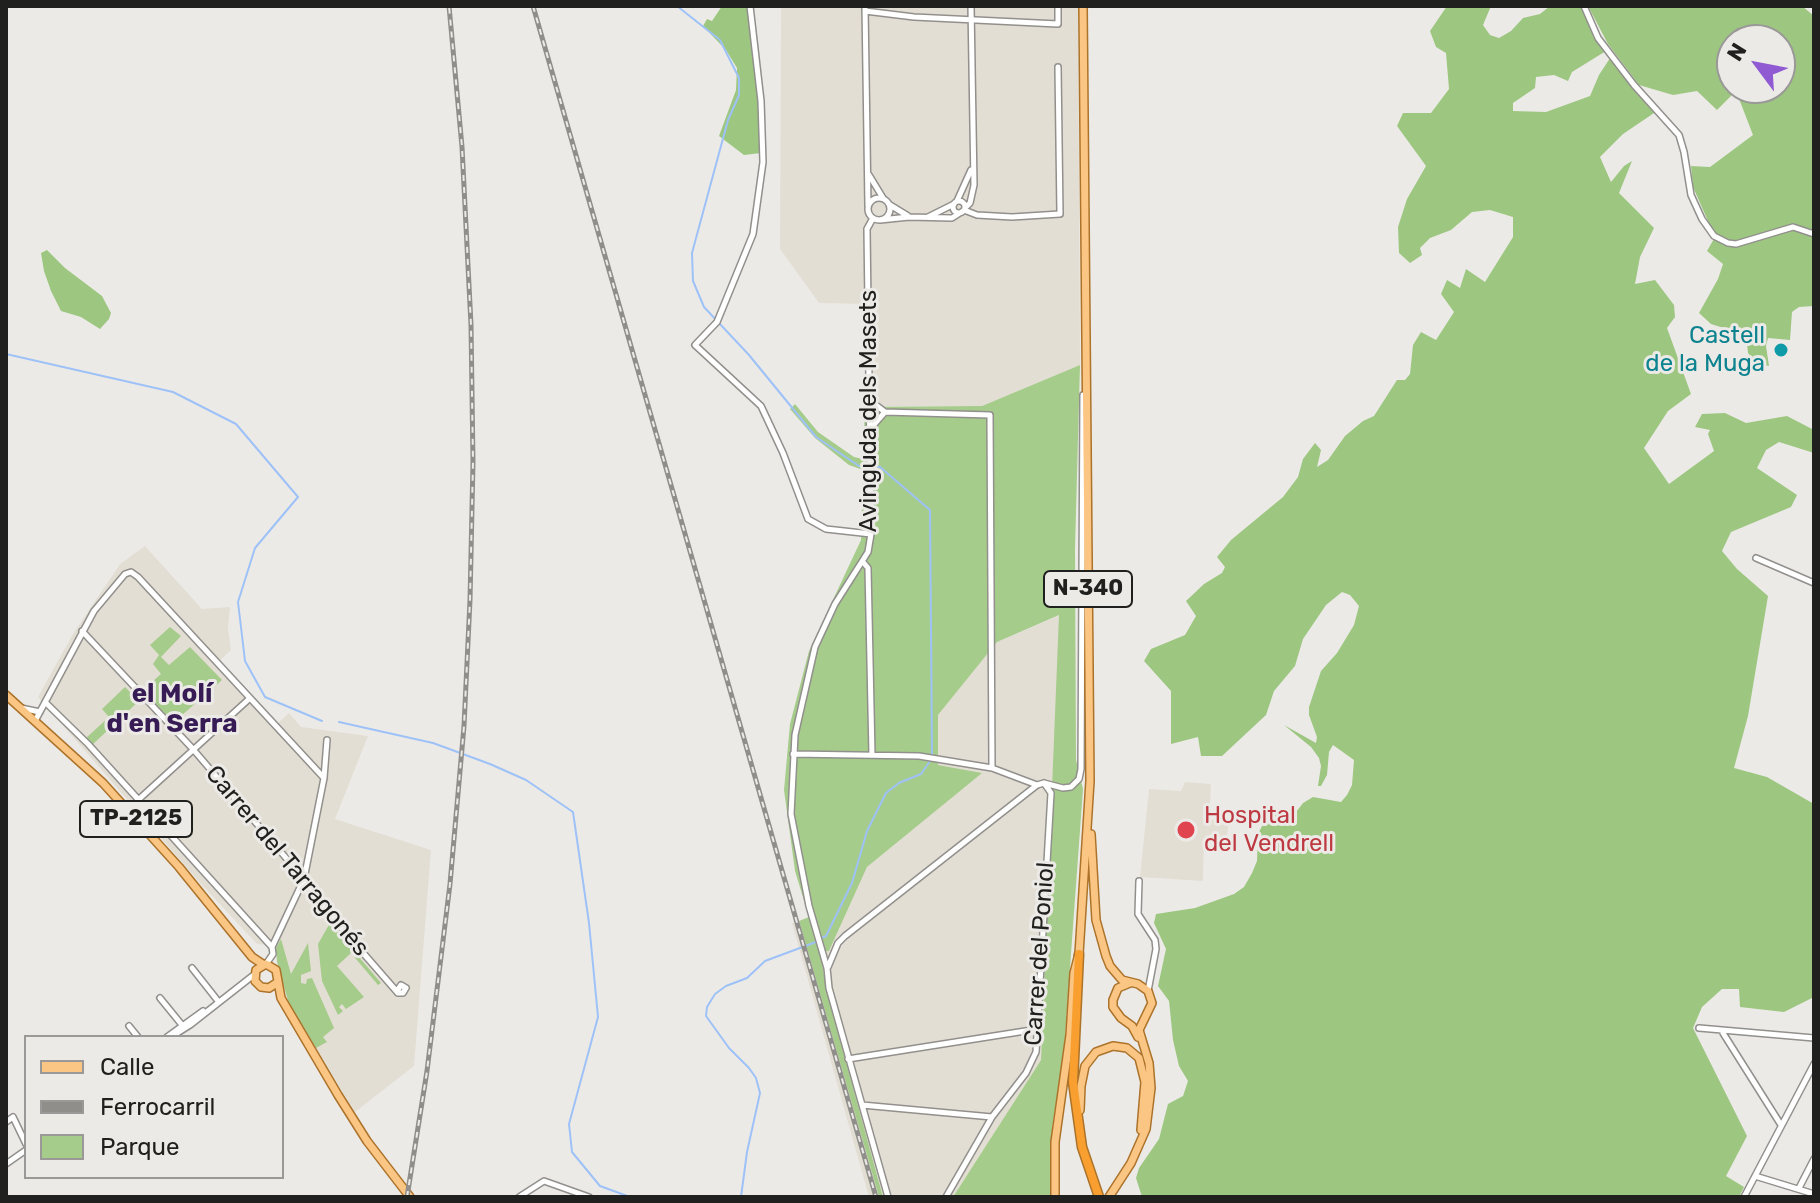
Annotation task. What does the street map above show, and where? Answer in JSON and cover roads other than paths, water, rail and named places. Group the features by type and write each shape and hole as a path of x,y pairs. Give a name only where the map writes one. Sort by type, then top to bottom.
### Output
{"highway":[{"name":"N-340","path":"1079,954 1073,1082 1079,1133 1099,1196"}],"main road":[{"name":"N-340","path":"1079,954 1090,781 1083,8"},
{"name":"TP-2125","path":"6,695 103,783 179,867 252,957 255,981 281,998"},
{"path":"1088,820 1096,920 1110,966 1122,980 1148,991 1151,997 1150,1009 1142,1019 1139,1030 1149,1063 1151,1088 1146,1129 1109,1197"},
{"path":"1055,1197 1055,1142 1070,1035 1074,973 1079,954"},
{"name":"TP-2125","path":"252,957 267,962 276,970 281,998 350,1115 410,1197"},
{"path":"255,972 267,962"},
{"path":"262,987 278,982"},
{"path":"1134,983 1118,988 1113,1000 1116,1013 1135,1031 1146,1064 1148,1106 1138,1147"},
{"path":"1127,1021 1142,1019"},
{"path":"1079,1133 1085,1066 1096,1052 1113,1046 1127,1048 1139,1058 1145,1082 1141,1134"}],"street":[{"path":"750,6 761,101 763,162 753,234 717,322 695,345 761,406 808,519 826,529 871,534"},
{"path":"971,6 971,17 972,166 973,194 970,203 952,218 877,219 868,213 865,9 914,17 971,17 1058,24 1058,6"},
{"path":"1584,6 1598,38 1634,85 1679,135 1691,195 1714,236 1736,244 1793,227 1814,234"},
{"path":"972,166 955,210 1012,217 1060,214 1058,67"},
{"path":"869,175 886,201 909,217"},
{"path":"868,206 874,199 886,201"},
{"path":"877,219 888,214 886,201"},
{"path":"927,217 956,202"},
{"name":"Avinguda dels Masets","path":"877,219 867,229 871,534 868,552 835,604 815,647 793,754 791,814 829,988 888,1197"},
{"path":"827,968 838,943 845,936 1037,785 1044,783 1071,787 1079,779 1083,377 1086,358"},
{"path":"868,400 885,412 990,415 992,768"},
{"path":"876,406 868,413 876,419"},
{"path":"869,431 885,412"},
{"path":"1756,558 1812,582 1814,575"},
{"path":"863,562 868,568 872,755"},
{"path":"35,721 82,631 125,574 131,572 324,778"},
{"name":"Carrer del Tarragonés","path":"82,631 192,748 304,879 323,907 395,988"},
{"path":"137,801 249,699"},
{"path":"45,702 272,947"},
{"path":"20,707 40,710"},
{"path":"40,710 43,728"},
{"path":"267,962 304,879 324,778 327,740"},
{"path":"793,754 935,758 992,768 1037,785"},
{"name":"Carrer del Poniol","path":"946,1197 992,1117 1026,1073 1036,1052 1051,793 1044,783"},
{"path":"1139,881 1138,914 1155,940 1155,960 1149,974 1148,991"},
{"path":"192,968 218,1001"},
{"path":"172,1035 190,1025 255,972"},
{"path":"1134,983 1149,974"},
{"path":"235,988 251,983 262,987"},
{"path":"160,998 182,1025"},
{"path":"171,1035 218,1001"},
{"path":"129,1026 136,1035"},
{"path":"1699,1028 1814,1038"},
{"path":"848,1059 1038,1029"},
{"path":"1722,1032 1781,1125"},
{"path":"1744,1197 1814,1064"},
{"path":"1803,1083 1814,1084"},
{"path":"861,1105 992,1117"},
{"path":"6,1122 13,1117 24,1142"},
{"path":"6,1164 24,1149"},
{"path":"1799,1188 1814,1159"},
{"path":"1755,1176 1814,1194"},
{"path":"519,1197 544,1181 589,1197"}],"waterway":[{"path":"677,6 720,40 739,78 739,95 728,120 692,253 693,281 704,307 749,355 816,437 859,466 880,467 930,510 932,755"},
{"path":"6,354 173,392 236,424 298,497 255,548 238,602 245,661 265,697 322,721"},
{"path":"339,722 433,743 490,764 526,780 573,812 589,923 598,1017 569,1124 572,1152 600,1186 630,1197"},
{"path":"821,938 826,936 852,883 867,831 886,793 899,783 921,774 930,761"},
{"path":"741,1197 760,1093 749,1068 729,1048 706,1016 707,1007 715,994 747,978 765,961 816,942"}],"railway":[{"path":"407,1197 427,1071 450,884 464,726 470,600 473,462 471,325 462,147 449,6"},
{"path":"533,6 876,1197"}],"place":[{"name":"Castell de la Muga","path":"1781,350"},
{"name":"Hospital del Vendrell","path":"1186,830"}],"district":[{"name":"el Molí d'en Serra","path":"172,709"}]}
